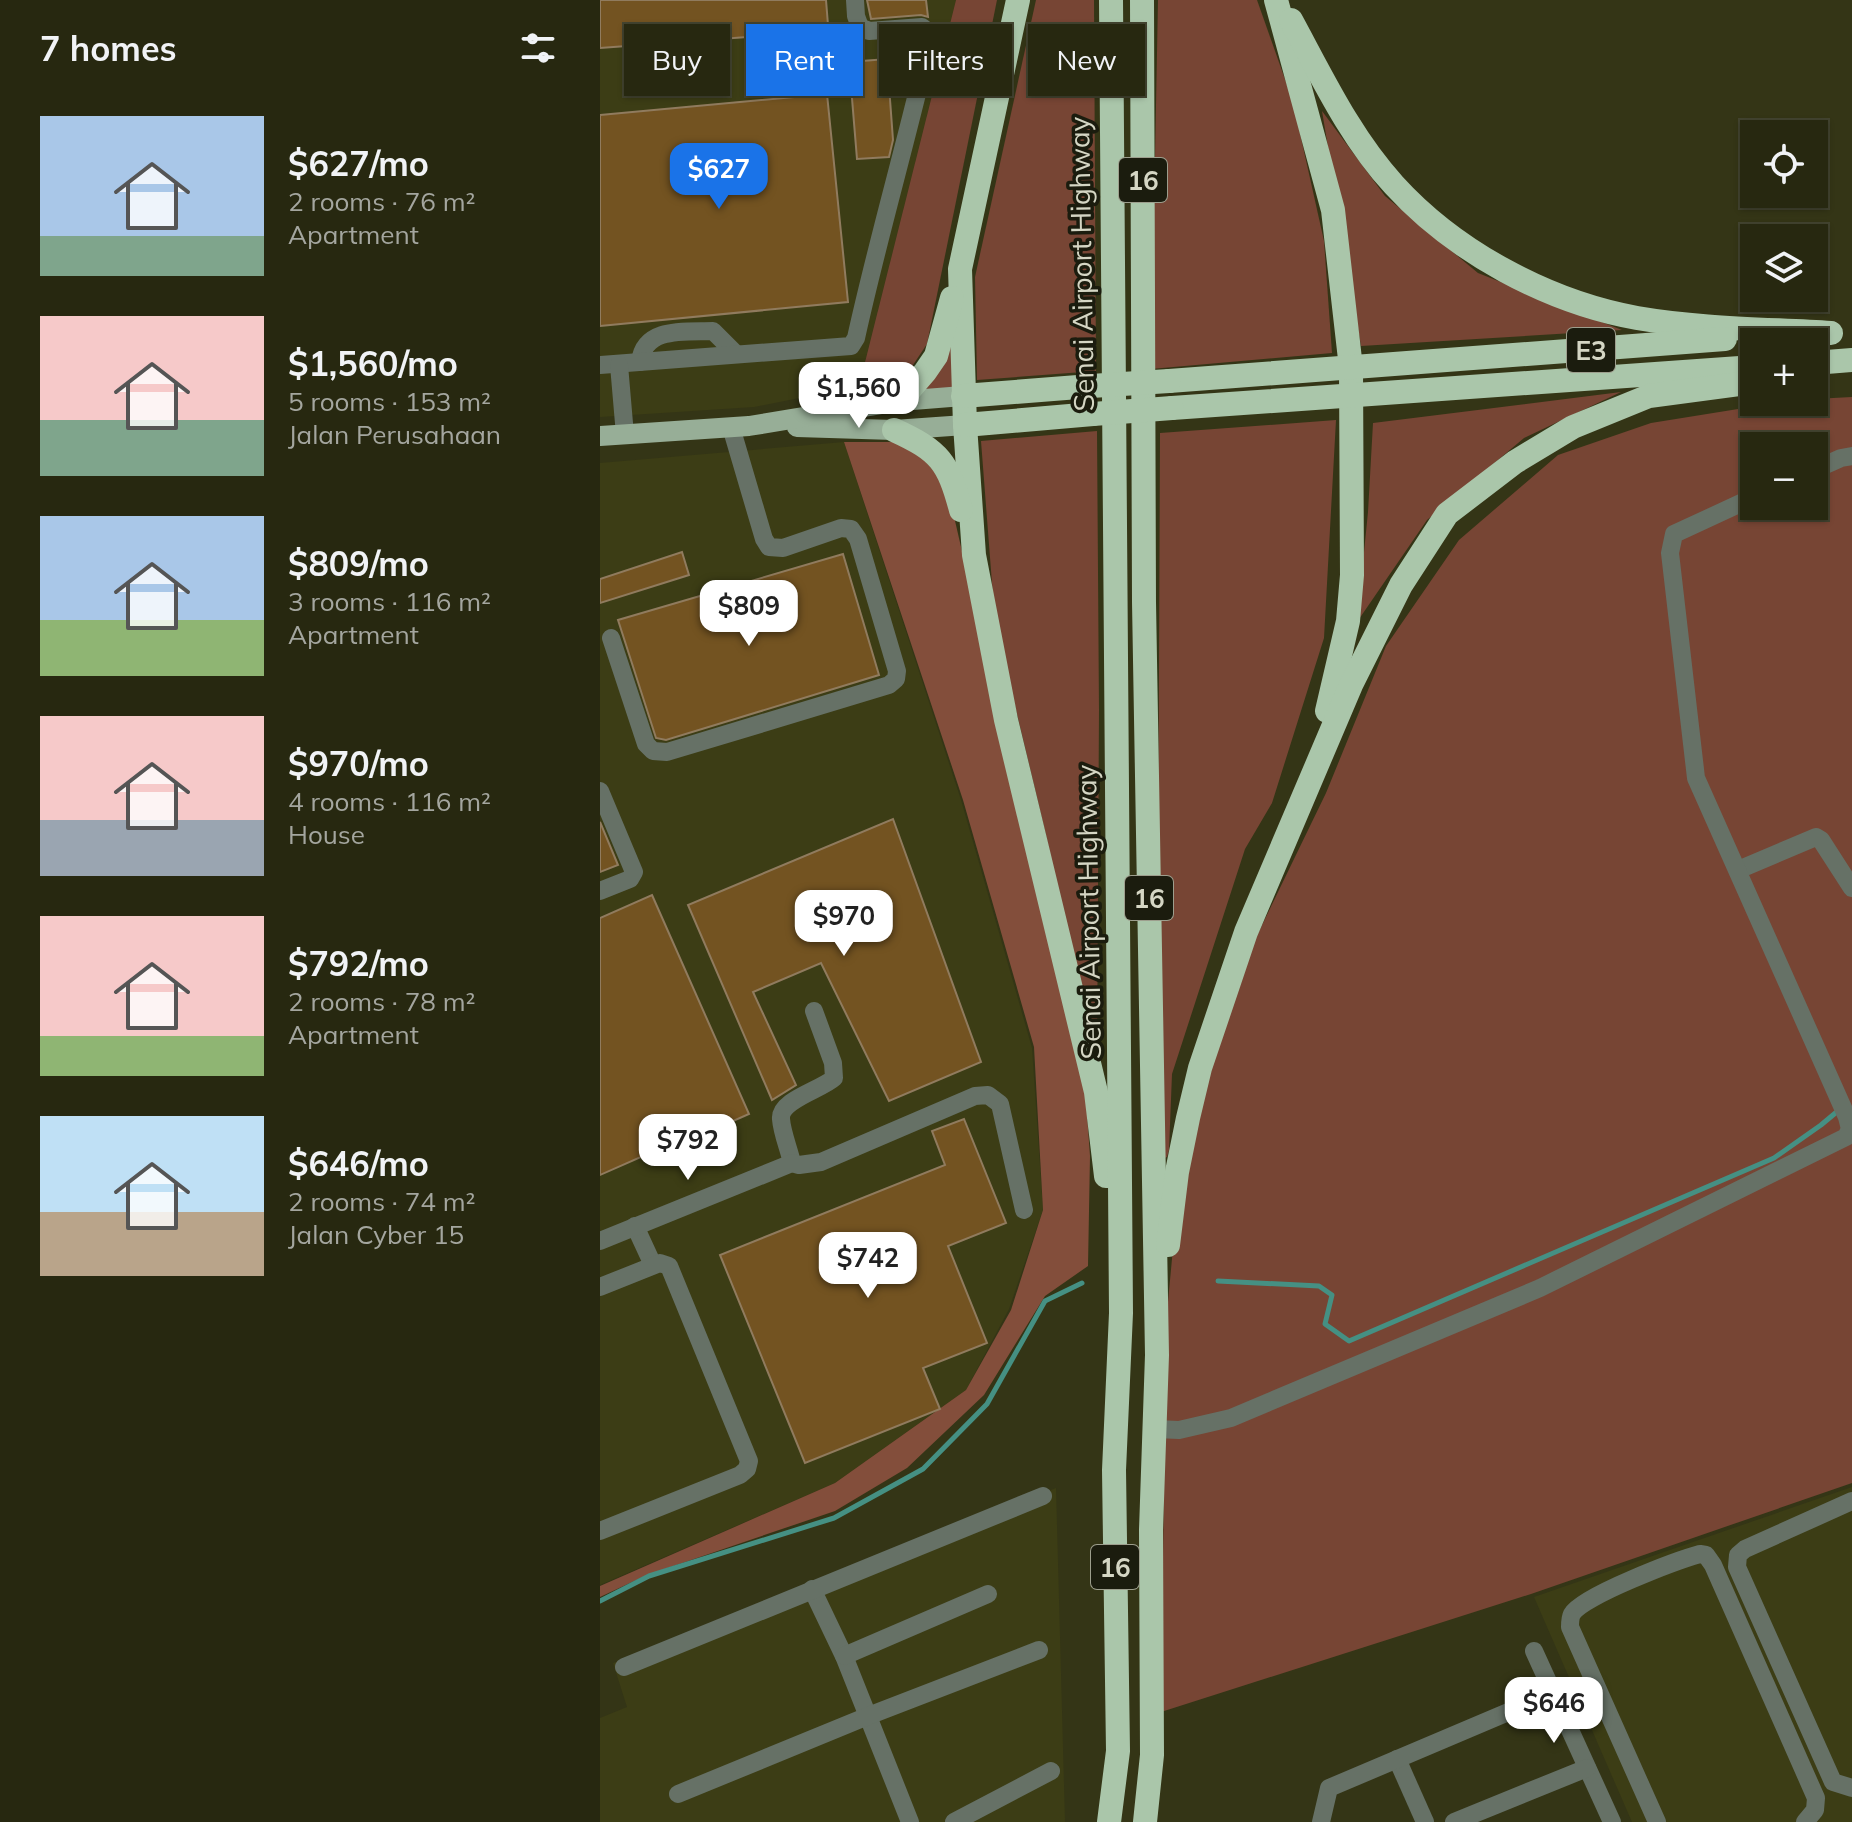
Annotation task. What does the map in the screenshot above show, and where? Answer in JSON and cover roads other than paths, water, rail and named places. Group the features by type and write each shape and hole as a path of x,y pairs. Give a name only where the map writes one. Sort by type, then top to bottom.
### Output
{"highway":[{"path":"900,401 936,356 960,269 1018,0"},
{"name":"Senai Airport Highway","path":"1109,1822 1118,1751 1114,1470 1121,1313 1111,0"},
{"name":"16","path":"1142,0 1144,602 1157,1355 1151,1530 1152,1755 1145,1822"},
{"path":"1278,0 1333,210 1351,368 1352,575 1348,621 1311,775"},
{"path":"1278,0 1336,104 1367,151 1395,185 1467,248 1518,278 1555,294 1632,317 1671,323 1842,332"},
{"path":"960,269 963,396 974,555"},
{"name":"E3","path":"963,396 1842,332"},
{"path":"1828,362 1852,360"},
{"name":"E3","path":"965,425 1352,394 1740,368"},
{"path":"1157,1355 1177,1172 1200,1068 1246,932 1311,775 1401,585 1447,514 1515,462 1573,427 1649,396 1740,384"},
{"path":"894,430 925,444 947,466 974,555 1006,720 1096,1092 1112,1258 1121,1313"}],"main road":[{"path":"600,436 740,426 900,401 963,396"},
{"path":"740,426 894,430 965,425"}],"street":[{"path":"600,365 851,346 856,338 878,236 930,40 922,27 869,31 860,27 855,0"},
{"path":"640,362 648,344 661,333 713,331 736,354"},
{"path":"619,365 625,435"},
{"path":"611,638 646,744 653,751 667,752 889,685 896,679 897,671 858,539 851,529 841,528 783,548 769,547 764,539 740,426"},
{"path":"1828,464 1852,456"},
{"path":"1155,1429 1179,1430 1231,1418 1540,1288 1843,1141 1850,1129 1847,1117 1696,778 1670,553 1674,534 1740,503"},
{"path":"600,791 634,872 630,879 600,891"},
{"path":"1738,870 1816,837 1852,888"},
{"path":"792,1163 781,1118 782,1110 787,1104 825,1086 834,1078 833,1063 814,1011"},
{"path":"600,1240 792,1163 821,1162 975,1096 988,1095 1000,1104 1024,1210"},
{"path":"635,1226 653,1265"},
{"path":"600,1287 653,1265 660,1263 669,1266 749,1461 747,1469 740,1475 600,1531"},
{"path":"624,1667 1043,1496"},
{"path":"1852,1501 1745,1549 1738,1555 1737,1567 1833,1782 1852,1788"},
{"path":"1657,1822 1587,1670 1570,1621 1577,1608 1611,1589 1700,1554 1706,1555 1713,1565 1816,1798 1815,1810 1805,1822"},
{"path":"812,1589 844,1656 910,1822"},
{"path":"844,1656 988,1594"},
{"path":"678,1794 1039,1650"},
{"path":"1534,1651 1612,1822"},
{"path":"1321,1822 1329,1788 1553,1693"},
{"path":"1397,1759 1425,1822"},
{"path":"1454,1822 1587,1768"},
{"path":"954,1822 1051,1771"}],"waterway":[{"path":"1218,1281 1319,1286 1332,1295 1325,1324 1349,1341 1774,1158 1839,1110"},
{"path":"600,1601 649,1576 834,1518 923,1469 987,1404 1045,1301 1082,1283"}]}
